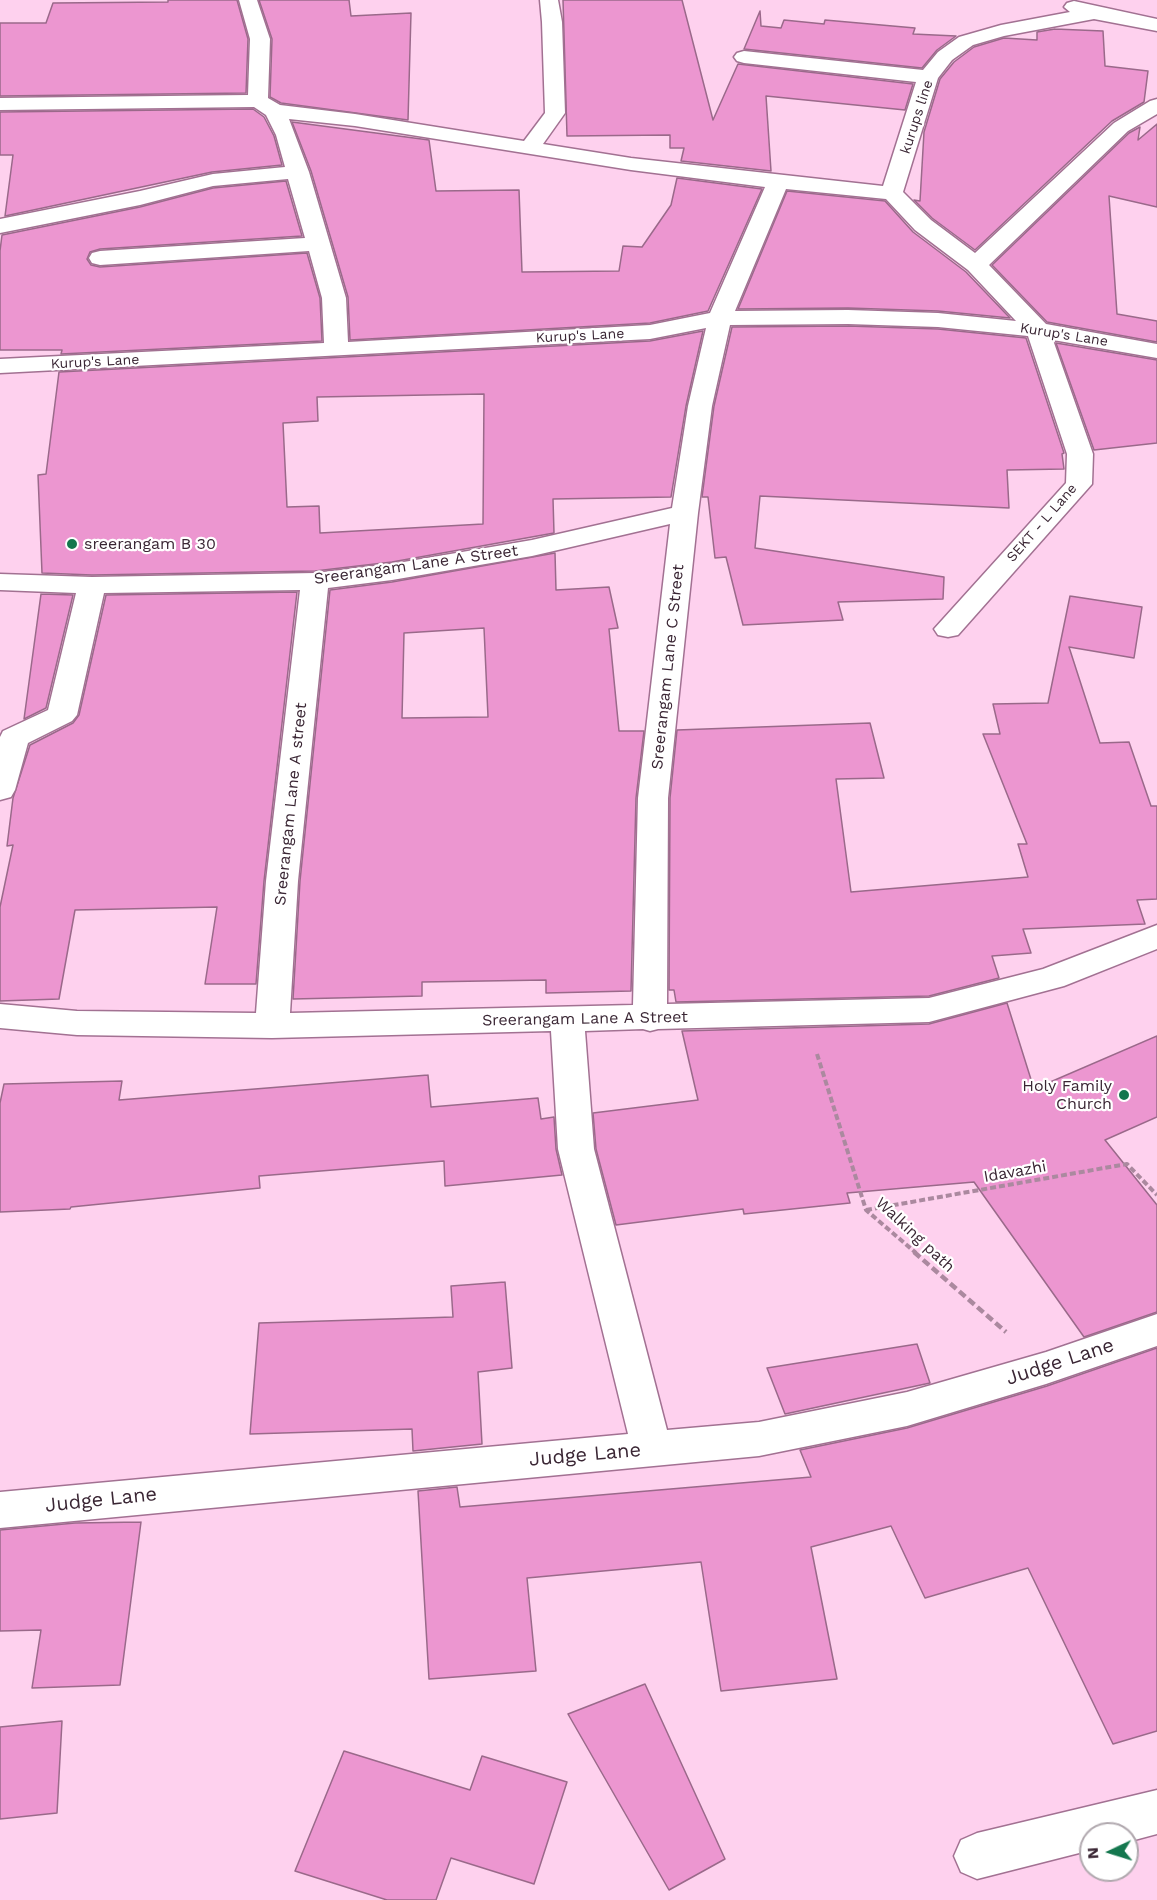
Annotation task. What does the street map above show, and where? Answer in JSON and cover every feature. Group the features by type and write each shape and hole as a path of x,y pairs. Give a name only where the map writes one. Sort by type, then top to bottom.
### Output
{"street":[{"path":"248,0 260,39 266,106 286,135 334,298 336,350"},
{"path":"529,148 555,113 549,0"},
{"path":"1054,0 1094,13 1157,25"},
{"name":"kurups line","path":"892,193 928,77 945,56 966,41 1001,31 1094,13"},
{"path":"744,57 928,77"},
{"path":"0,104 266,106 631,164 892,193 923,225 976,265 1038,330"},
{"path":"976,265 1121,127 1157,105"},
{"path":"0,226 140,198 213,180 298,172"},
{"name":"Sreerangam Lane C Street","path":"650,1019 653,798 685,513 700,406 720,318 778,182"},
{"path":"100,258 317,244"},
{"name":"Kurup's Lane","path":"0,366 650,332 720,318 938,320 1038,330 1157,351"},
{"name":"SEKT - L Lane","path":"948,628 1078,484 1080,454 1038,330"},
{"name":"Sreerangam Lane A Street","path":"0,582 92,585 315,581 392,572 532,548 685,513"},
{"name":"Sreerangam Lane A street","path":"272,1026 282,881 315,581"},
{"path":"0,790 14,738 62,715 92,585"},
{"name":"Sreerangam Lane A Street","path":"0,1016 77,1023 272,1026 650,1019 929,1010 1052,978 1157,936"},
{"path":"567,1020 576,1149 652,1449"},
{"name":"Judge Lane","path":"0,1510 759,1439 907,1409 1046,1368 1157,1330"},
{"path":"977,1856 1157,1812"}],"path":[{"name":"Walking path","path":"804,1013 866,1210 1046,1368"},
{"name":"Idavazhi","path":"866,1210 1127,1164 1157,1195"}],"building":[{"path":"168,0 237,0 248,39 246,93 0,96 0,23 46,23 53,3 168,2"},
{"path":"259,0 349,0 351,16 411,13 408,120 281,103 270,97 272,39"},
{"path":"563,0 682,0 713,120 738,64 913,84 905,110 766,96 771,171 681,161 684,148 670,148 670,135 567,136"},
{"path":"760,11 761,26 781,28 784,20 824,24 825,20 915,28 913,34 956,36 937,50 922,68 744,49"},
{"path":"1055,29 1103,31 1105,66 1148,71 1144,102 1112,121 975,250 932,218 914,200 920,201 924,132 940,79 954,62 974,47 1004,38 1037,40 1037,32"},
{"path":"253,109 264,117 274,136 282,165 212,172 5,216 13,155 0,155 0,112"},
{"path":"292,122 429,140 436,191 519,190 522,272 619,271 623,246 642,247 671,205 677,178 762,189 708,311 650,323 350,340 348,297 311,171"},
{"path":"1157,124 1157,207 1109,196 1117,314 1157,321 1157,342 1047,322 992,265 1129,133 1140,127 1138,140"},
{"path":"286,181 302,236 100,249 90,252 87,259 91,265 100,267 307,253 320,298 322,341 61,354 62,350 0,350 2,235 140,207 213,188"},
{"path":"787,191 885,201 913,232 966,272 1010,318 938,311 848,308 738,309"},
{"path":"848,326 938,329 1026,338 1064,453 1062,454 1064,469 1007,470 1009,508 760,496 755,548 944,577 943,599 838,602 843,620 743,625 726,557 715,558 708,497 702,497 714,406 732,327"},
{"path":"703,331 686,406 671,497 553,499 554,533 392,562 315,571 92,575 42,573 38,475 46,474 59,372 650,341","holes":["484,394 483,524 320,533 319,506 287,507 283,423 318,421 317,397"]},
{"path":"1056,343 1157,360 1157,443 1094,450"},
{"path":"555,553 556,590 609,587 618,628 609,629 619,731 644,731 636,798 631,991 546,993 546,980 422,982 422,996 293,999 300,881 330,590 392,582","holes":["484,628 488,717 402,718 404,633"]},
{"path":"297,592 264,881 256,984 205,984 217,907 75,910 59,999 0,1001 0,907 13,845 7,846 13,798 30,745 73,723 79,715 106,595"},
{"path":"41,594 73,595 46,708 24,719"},
{"path":"1070,596 1142,607 1134,658 1069,647 1100,743 1129,742 1151,806 1157,806 1157,899 1137,900 1145,924 1023,929 1031,953 992,956 999,978 929,996 676,1002 674,990 669,990 670,798 677,730 870,723 884,778 836,779 851,892 1028,877 1018,844 1027,844 983,734 1000,734 993,704 1048,703"},
{"path":"1007,1003 1034,1089 1157,1036 1157,1117 1105,1140 1157,1205 1157,1312 1084,1337 974,1182 847,1193 850,1203 744,1214 743,1209 616,1225 596,1149 593,1113 698,1100 682,1031 929,1024"},
{"path":"428,1075 431,1107 538,1098 541,1119 554,1117 556,1149 562,1175 445,1186 444,1161 259,1176 260,1188 71,1207 70,1209 0,1212 0,1103 4,1084 122,1081 119,1100"},
{"path":"505,1282 512,1368 478,1372 482,1444 413,1451 412,1429 250,1434 259,1323 453,1317 451,1286"},
{"path":"917,1344 930,1383 785,1414 767,1368"},
{"path":"1157,1348 1157,1731 1113,1744 1028,1568 925,1598 891,1526 811,1547 837,1679 721,1691 701,1562 527,1578 536,1671 429,1679 418,1491 457,1487 460,1507 811,1477 800,1450 907,1428 1047,1386"},
{"path":"141,1522 120,1685 32,1688 41,1630 0,1631 0,1530 75,1523"},
{"path":"645,1684 725,1859 669,1890 568,1714"},
{"path":"62,1721 57,1813 0,1819 0,1727"},
{"path":"344,1751 470,1790 482,1756 567,1782 534,1884 451,1858 436,1900 387,1900 295,1871"}],"place":[{"name":"sreerangam B 30","path":"72,544"},
{"name":"Holy Family Church","path":"1124,1095"}]}
